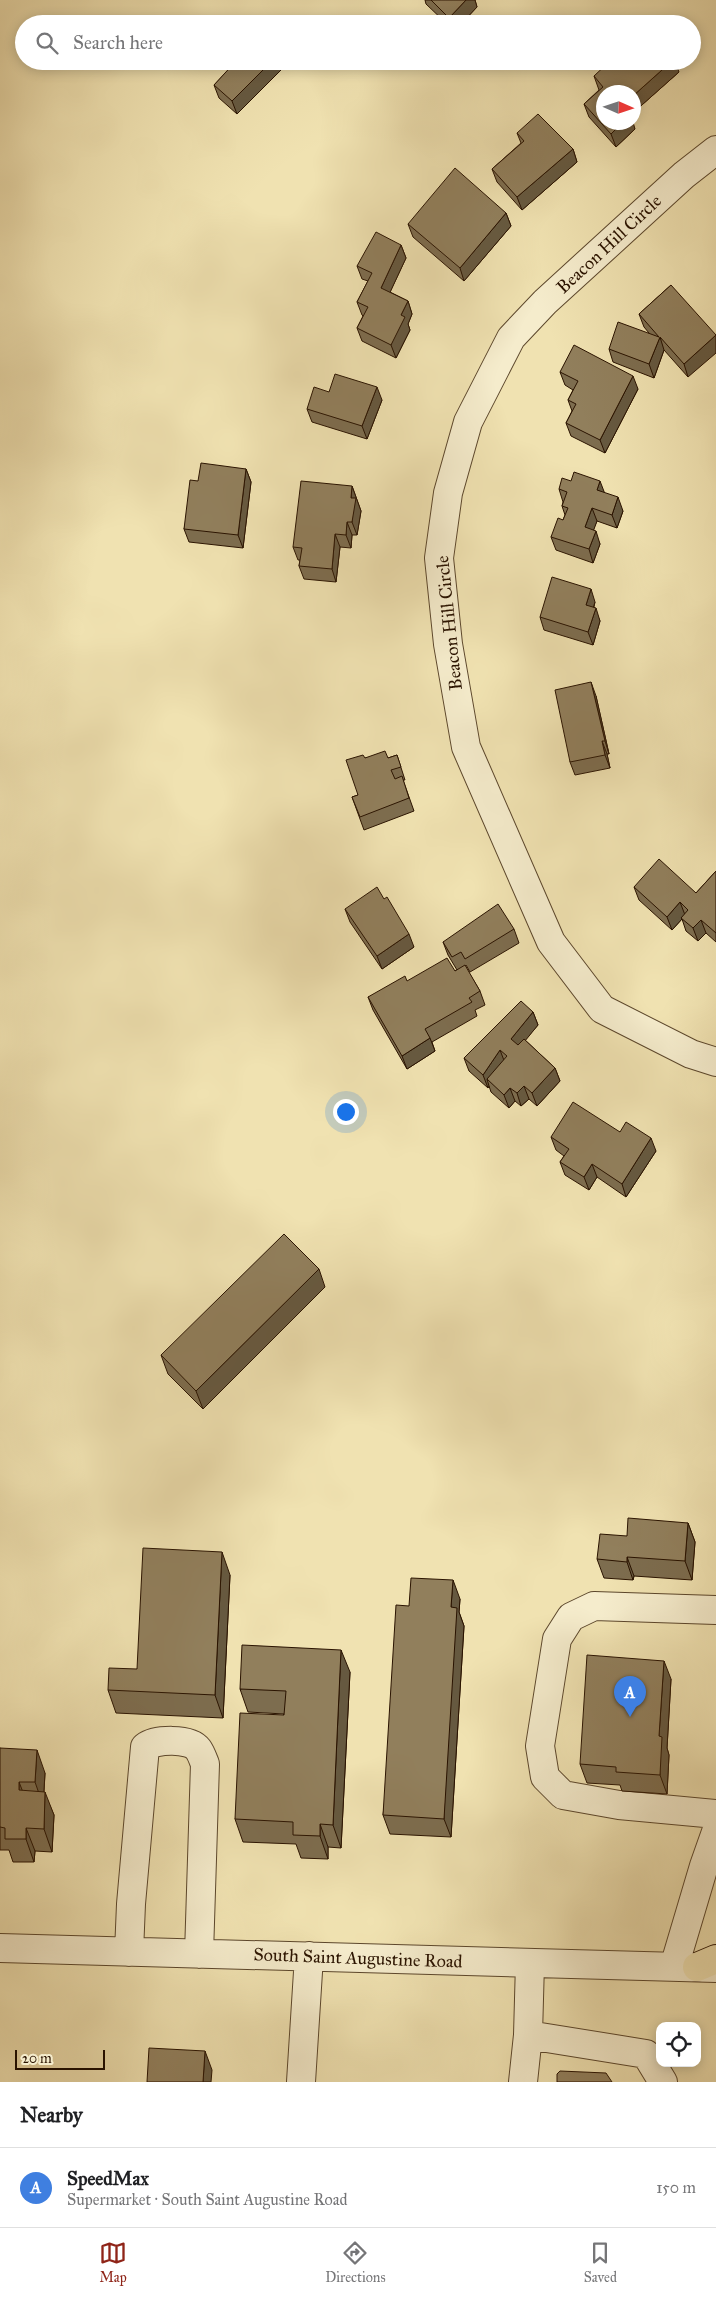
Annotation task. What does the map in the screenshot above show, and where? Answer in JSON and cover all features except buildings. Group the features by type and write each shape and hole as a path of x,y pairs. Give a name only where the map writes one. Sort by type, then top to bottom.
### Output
{"street":[{"name":"Beacon Hill Circle","path":"716,150 684,174 545,302 511,338 468,422 448,493 439,558 448,644 466,747 551,942 602,1009 691,1054 716,1062"},
{"path":"716,1610 594,1606 571,1616 557,1640 540,1746 545,1777 563,1795 619,1805 716,1814"},
{"path":"129,1952 131,1904 145,1746 151,1742 160,1741 187,1742 198,1748 205,1764 199,1954"},
{"path":"704,1967 704,1866 716,1832"},
{"path":"0,1948 0,1954"},
{"name":"South Saint Augustine Road","path":"0,1948 704,1967"},
{"path":"301,2082 309,1956"},
{"path":"523,2082 528,2034 530,1963"},
{"path":"528,2034 646,2054 663,2082"}],"place":[{"name":"SpeedMax","path":"630,1717"}]}
